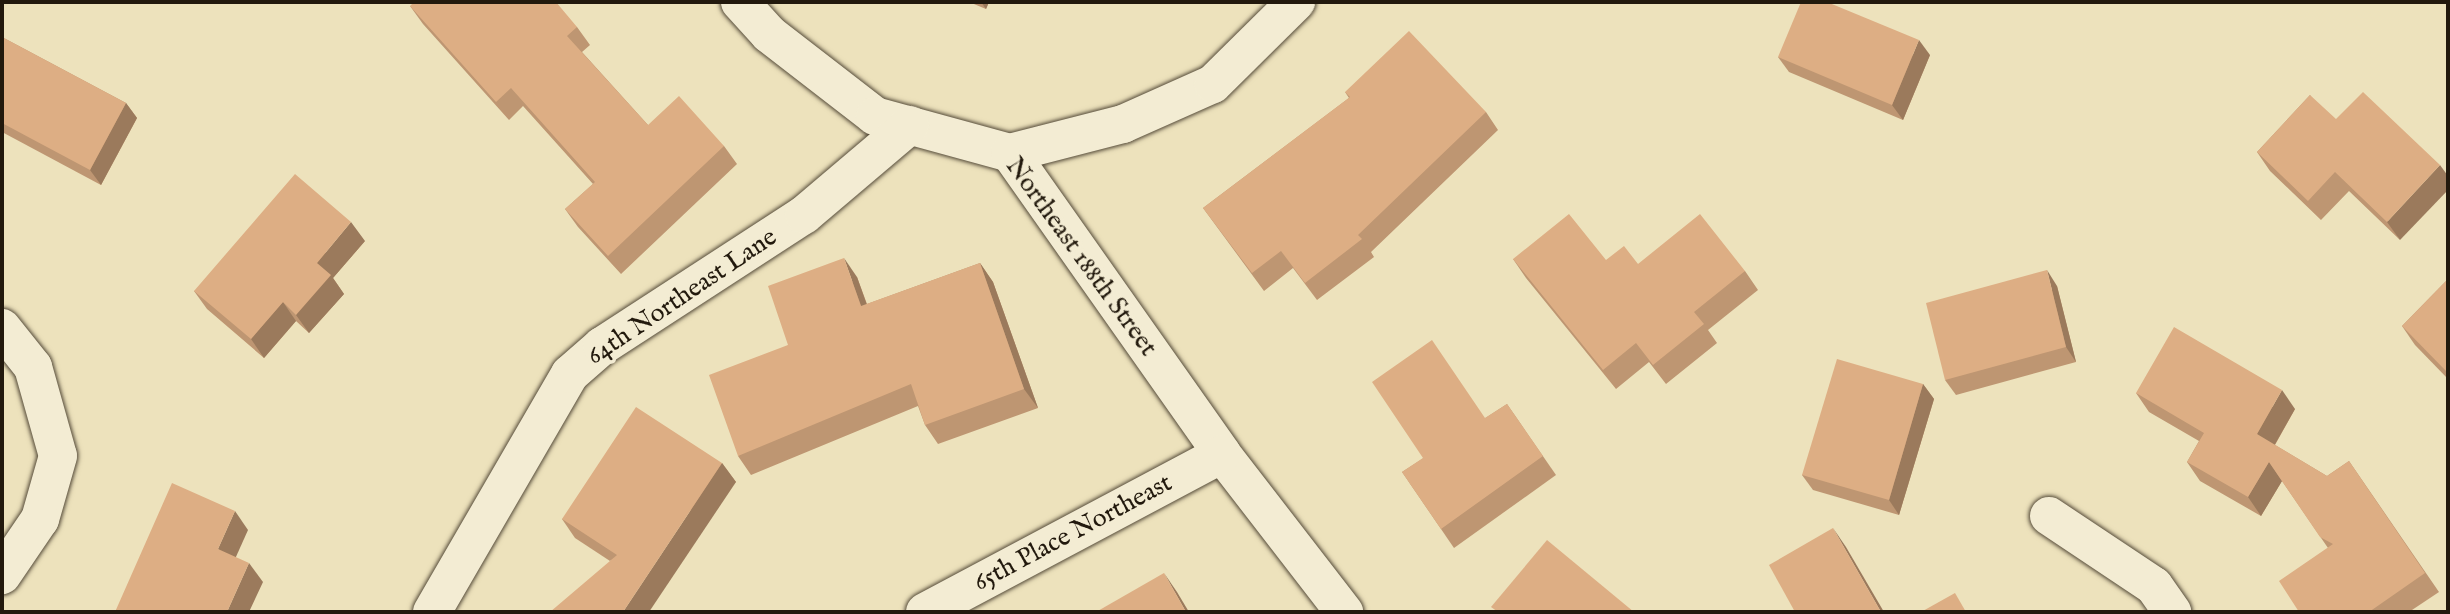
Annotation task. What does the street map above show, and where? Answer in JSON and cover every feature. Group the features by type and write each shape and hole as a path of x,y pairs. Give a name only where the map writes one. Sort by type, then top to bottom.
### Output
{"street":[{"name":"Northeast 188th Street","path":"740,2 769,34 876,116 1010,153 1222,454 1344,612"},
{"path":"1010,153 1123,124 1213,84 1296,2"},
{"name":"64th Northeast Lane","path":"432,612 570,374 602,346 804,215 910,125"},
{"path":"2,328 33,367 58,456 40,519 2,575"},
{"name":"65th Place Northeast","path":"925,612 1222,454"},
{"path":"2049,516 2154,586 2172,612"}],"building":[{"path":"414,2 556,2 577,27 567,36 648,125 679,96 724,146 608,256 565,209 595,182 511,88 496,102 410,6"},
{"path":"1801,2 1827,2 1919,40 1892,105 1778,57"},
{"path":"1409,31 1486,112 1358,235 1362,239 1305,283 1281,251 1252,273 1203,208 1350,97 1345,92"},
{"path":"2,37 126,103 90,170 2,123"},
{"path":"2363,92 2440,165 2387,222 2335,172 2308,201 2257,152 2310,95 2336,119"},
{"path":"295,174 351,222 317,263 331,275 296,315 283,302 251,339 194,291"},
{"path":"1569,214 1606,260 1624,246 1638,264 1700,214 1745,271 1694,312 1704,324 1653,365 1636,343 1603,370 1513,259"},
{"path":"844,258 861,306 980,263 1024,389 925,425 911,384 738,456 709,375 788,345 768,286"},
{"path":"2047,270 2066,347 1945,380 1926,303"},
{"path":"2448,279 2448,373 2402,326"},
{"path":"2174,327 2282,390 2257,434 2327,476 2349,461 2425,573 2369,612 2299,612 2279,581 2333,544 2320,537 2269,462 2248,497 2187,462 2204,433 2136,393"},
{"path":"1432,340 1485,418 1507,404 1543,456 1441,529 1402,472 1423,458 1372,382"},
{"path":"1837,359 1923,384 1889,500 1802,475"},
{"path":"636,407 722,463 623,612 550,612 617,555 562,519"},
{"path":"172,483 235,511 218,549 249,563 227,612 115,612"},
{"path":"1833,528 1881,612 1795,612 1769,565"},
{"path":"1547,540 1634,612 1498,612 1491,607"},
{"path":"1164,573 1186,612 1096,612"},
{"path":"1955,593 1966,612 1921,612"}]}
